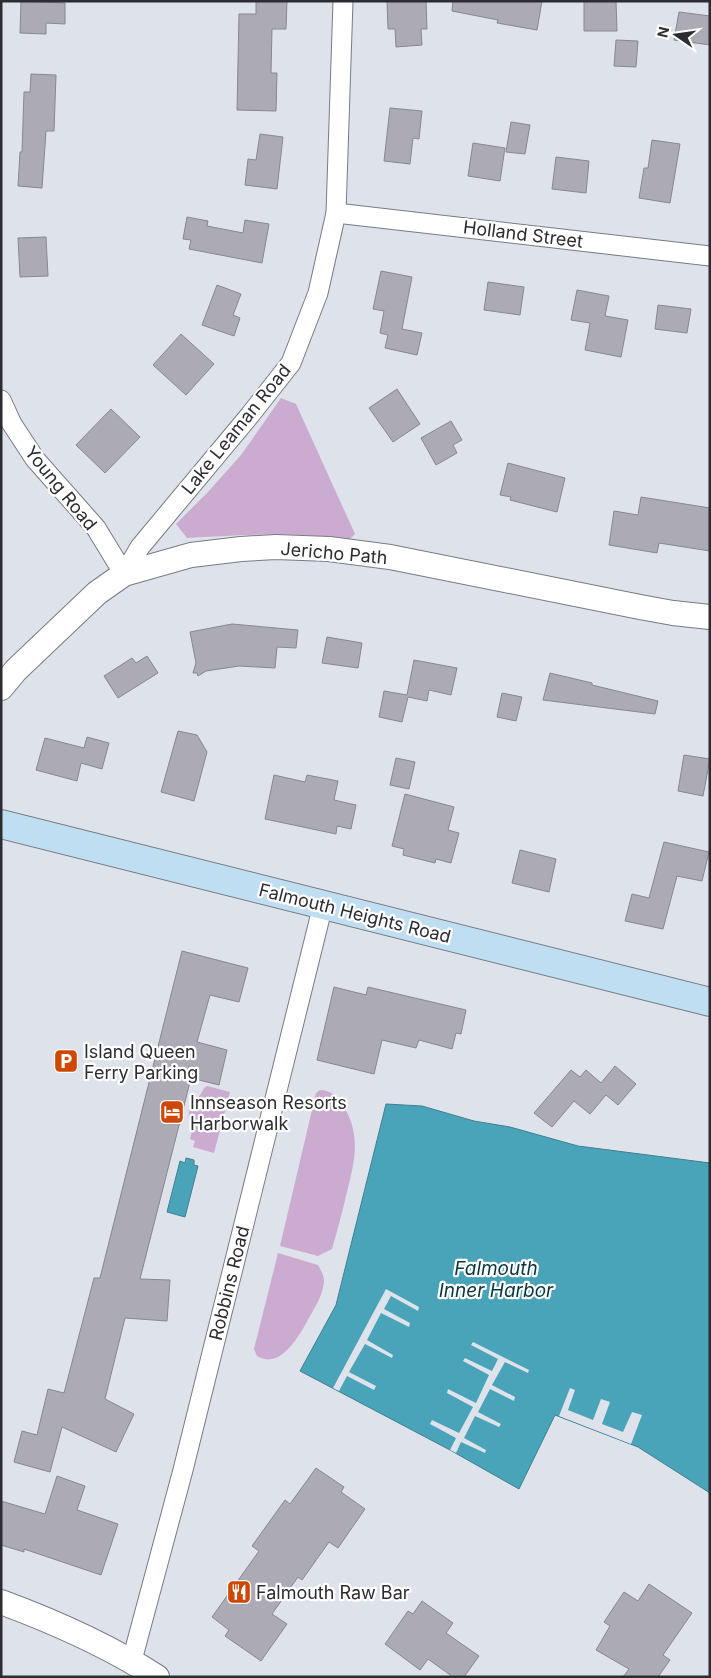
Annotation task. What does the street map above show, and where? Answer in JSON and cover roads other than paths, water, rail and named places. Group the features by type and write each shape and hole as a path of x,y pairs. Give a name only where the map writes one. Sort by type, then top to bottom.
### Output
{"main road":[{"name":"Falmouth Heights Road","path":"1,824 710,1002"}],"street":[{"name":"Lake Leaman Road","path":"124,574 140,547 291,363 318,294 336,213 343,1"},
{"name":"Holland Street","path":"336,213 710,256"},
{"name":"Young Road","path":"1,400 12,424 36,459 96,528 124,574"},
{"name":"Jericho Path","path":"1,688 16,670 97,592 124,574 191,555 241,549 276,547 328,549 390,556 640,607 710,617"},
{"name":"Robbins Road","path":"132,1660 183,1470 323,905"},
{"path":"1,1602 82,1636 132,1660 157,1677"}],"water":[{"name":"Falmouth Inner Harbor","path":"386,1104 422,1106 474,1121 510,1127 578,1146 710,1163 710,1493 638,1447 555,1415 519,1489 450,1450 300,1371 336,1305"},
{"path":"186,1158 194,1160 194,1165 198,1166 185,1217 167,1212 180,1161 185,1163"}],"place":[{"name":"Island Queen Ferry Parking","path":"66,1061"},
{"name":"Innseason Resorts Harborwalk","path":"172,1112"},
{"name":"Falmouth Raw Bar","path":"239,1592"}]}
